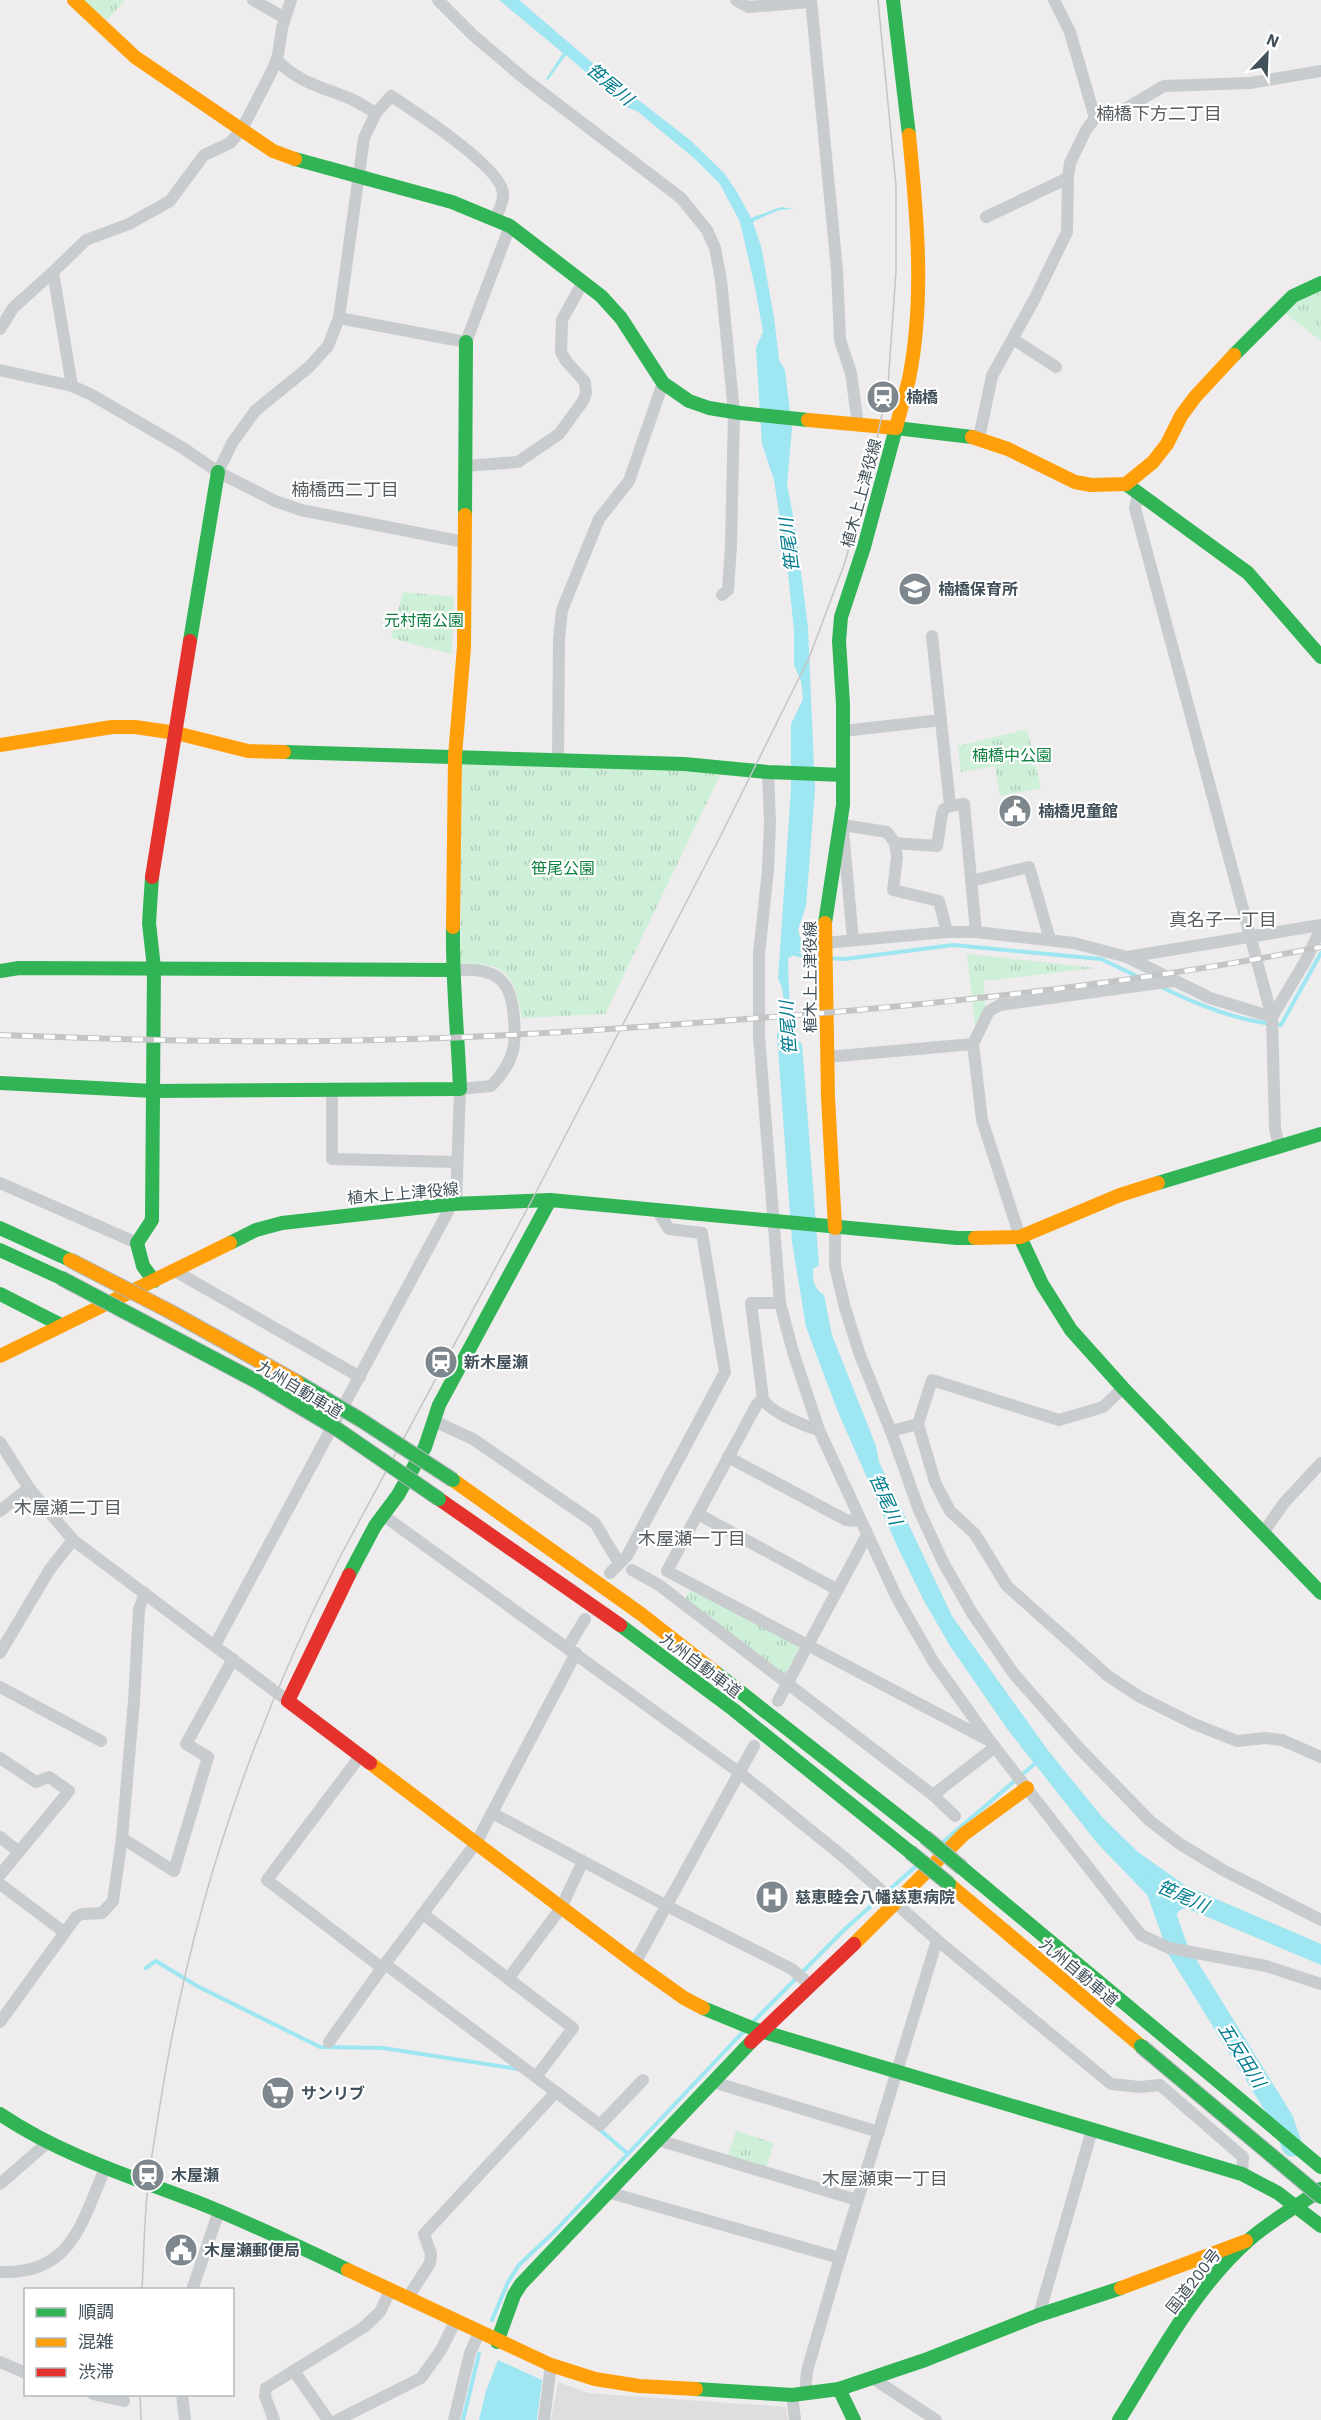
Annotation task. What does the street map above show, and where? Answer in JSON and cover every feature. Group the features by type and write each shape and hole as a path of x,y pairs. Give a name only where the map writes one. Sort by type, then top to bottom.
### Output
{"main road":[{"path":"74,0 135,57 273,151 452,202 510,226 601,296 621,318 663,383 689,401 709,408 737,412 896,428 905,400 912,352 917,278 914,194 893,0"},
{"path":"1321,283 1293,296 1235,354 1195,397 1181,416 1167,444 1153,462 1126,484 1248,573 1321,657"},
{"path":"0,1083 153,1091 460,1089 452,970 455,756 464,647 466,342"},
{"name":"植木上上津役線","path":"0,1356 256,1230 282,1222 454,1204 550,1200 831,1228 824,943 826,913 842,818 837,775 843,731 839,641 841,617 864,547 896,428 979,438 1008,449 1075,482 1091,485 1126,484"},
{"path":"154,1281 143,1266 137,1243 152,1220 154,968 149,923 151,883 218,472"},
{"path":"0,745 112,728 135,727 176,733 248,751 684,764 770,772 837,775"},
{"path":"0,971 19,968 328,972 452,970"},
{"path":"831,1228 957,1238 1020,1237 1120,1196 1321,1134"},
{"path":"550,1200 439,1405 425,1447 384,1516 375,1526 351,1571 288,1701 561,1908 684,1998 758,2030 1242,2174 1278,2193 1321,2226"},
{"name":"九州自動車道","path":"0,1228 157,1303 253,1356 332,1402 453,1480 641,1614 925,1837 1321,2167"},
{"path":"1020,1237 1042,1284 1071,1330 1123,1388 1321,1593"},
{"name":"九州自動車道","path":"0,1250 150,1323 321,1419 584,1598 734,1710 910,1852 1321,2197"},
{"path":"0,1294 61,1325"},
{"path":"497,2342 514,2295 521,2284 713,2082 802,1978 893,1900 1021,1780"},
{"path":"0,2114 47,2143 105,2169 219,2211 497,2342 551,2365 595,2379 639,2386 799,2394 839,2389 874,2379 1039,2315 1104,2294 1213,2251 1250,2239"},
{"name":"国道200号","path":"1119,2420 1178,2327 1220,2271 1250,2239 1321,2189"},
{"path":"839,2389 854,2420"}],"street":[{"path":"253,0 285,18"},
{"path":"0,329 13,308 86,240 129,224 170,201 204,155 230,143 242,129 277,60 291,0"},
{"path":"438,0 474,36 526,80 681,198 707,230 714,248 721,280 737,412 728,590 722,595"},
{"path":"736,0 748,7 811,1 837,270 840,340 851,373 853,424"},
{"path":"1054,0 1070,32 1086,96 1095,118"},
{"path":"277,60 298,78 352,100 376,114"},
{"path":"979,438 992,376 1067,232 1070,163 1086,130 1095,118 1123,110 1164,86 1250,83 1321,71"},
{"path":"218,472 232,443 255,411 309,368 328,346 339,318 364,138 376,114 391,96 458,143 494,175 504,191 495,220"},
{"path":"986,217 1068,178"},
{"path":"339,318 466,342 510,226"},
{"path":"53,272 72,386"},
{"path":"466,466 518,462 559,434 583,401 586,393 585,382 566,362 561,352 562,320 583,282"},
{"path":"1013,339 1056,368"},
{"path":"0,370 72,386 90,394 183,448 218,472 275,501 301,510 464,542"},
{"path":"558,759 559,639 562,610 599,519 629,481 663,383"},
{"path":"1138,494 1135,508 1138,520 1272,1017 1275,1129 1279,1146"},
{"path":"932,636 950,806"},
{"path":"843,731 941,720"},
{"path":"770,772 769,851 758,988 759,1036 777,1223 780,1303 793,1352 819,1430 897,1598 933,1661 992,1744 1141,1935 1169,1948 1266,1966 1321,1984"},
{"path":"895,843 937,846 944,809 964,804 976,932"},
{"path":"853,940 842,818 887,832 895,843 897,857 893,890 939,901 947,932"},
{"path":"971,881 1029,867 1050,940"},
{"path":"1127,957 1321,926"},
{"path":"1272,1017 1306,960 1321,926"},
{"path":"824,943 947,932 976,932 1097,947 1127,957 1222,1002 1272,1017"},
{"path":"215,1645 454,1204 460,1089 491,1086 508,1064 516,1036 508,988 496,976 478,969 452,970"},
{"path":"1020,1237 982,1120 973,1044 989,1011 1000,1005 1174,981"},
{"path":"826,1057 973,1044"},
{"path":"332,1091 332,1159 457,1162"},
{"path":"0,1183 137,1243"},
{"path":"434,1421 473,1439 595,1523 614,1568 627,1556 725,1372 702,1233 669,1229 657,1210"},
{"path":"831,1228 835,1266 860,1356 891,1431 919,1509 943,1562 972,1613 1014,1674 1052,1718 1150,1821 1180,1844 1223,1870 1321,1920"},
{"path":"175,1271 360,1377"},
{"path":"780,1303 751,1303 763,1399 767,1406 808,1427 819,1430"},
{"path":"1123,1388 1103,1407 1059,1420 932,1380 918,1424 935,1482 950,1511 975,1534 1007,1586 1108,1676 1140,1697 1194,1724 1237,1741 1265,1738 1282,1740 1320,1755"},
{"path":"659,1585 757,1404 763,1399"},
{"path":"891,1431 918,1424"},
{"path":"0,1442 29,1488 73,1540 288,1701"},
{"path":"728,1457 846,1520 861,1521"},
{"path":"1263,1533 1284,1503 1321,1463"},
{"path":"0,1511 29,1488"},
{"path":"698,1514 838,1590"},
{"path":"384,1516 740,1773 1111,2084 1140,2087 1160,2085 1244,2157 1242,2174"},
{"path":"778,1701 867,1535"},
{"path":"0,1653 50,1569 73,1540"},
{"path":"632,1569 659,1585 933,1796 955,1816"},
{"path":"667,1571 992,1744"},
{"path":"0,2022 76,1917 82,1914 102,1913 113,1901 122,1838 134,1701 139,1609 145,1593"},
{"path":"329,2042 476,1843 572,1650 585,1618"},
{"path":"122,1838 174,1871 208,1757 186,1744 233,1659"},
{"path":"0,1686 101,1741"},
{"path":"933,1796 992,1744"},
{"path":"635,1963 754,1746"},
{"path":"361,1755 267,1880 600,2125 643,2080"},
{"path":"0,1758 36,1782 49,1777 69,1791 0,1875"},
{"path":"492,1813 802,1978"},
{"path":"0,1838 19,1852"},
{"path":"508,1979 561,1908 583,1861"},
{"path":"0,1884 64,1932"},
{"path":"423,1914 573,2028 536,2077"},
{"path":"795,2420 799,2394 938,1940"},
{"path":"713,2082 879,2132"},
{"path":"407,2300 430,2263 431,2254 424,2234 556,2091"},
{"path":"1039,2315 1092,2130"},
{"path":"658,2140 857,2200"},
{"path":"0,2184 47,2143"},
{"path":"0,2272 31,2270 47,2264 64,2252 74,2241 105,2169"},
{"path":"607,2192 840,2258"},
{"path":"192,2288 219,2211"},
{"path":"274,2420 264,2391 369,2324 380,2312 390,2291"},
{"path":"337,2420 421,2378 441,2350 455,2322"},
{"path":"454,2420 470,2353 479,2333"},
{"path":"0,2362 24,2372"},
{"path":"544,2420 551,2365"},
{"path":"294,2372 328,2420"},
{"path":"874,2379 936,2420"},
{"path":"102,2396 124,2401"},
{"path":"182,2396 185,2420"}],"shaded area":[{"path":"558,2382 588,2393 786,2407 788,2420 551,2420"}],"green space":[{"path":"82,0 125,0 107,20"},
{"path":"1321,289 1321,341 1285,313 1303,298"},
{"name":"元村南公園","path":"403,592 454,597 452,654 391,638"},
{"name":"楠橋中公園","path":"1027,729 1041,788 1000,796 995,766 961,772 958,746"},
{"name":"笹尾公園","path":"462,764 683,770 720,775 605,1014 522,1018 516,991 506,974 489,966 460,964"},
{"path":"967,954 1095,968 984,981 985,1009 975,1025"},
{"path":"691,1589 800,1647 784,1676 685,1598"},
{"path":"736,2131 774,2143 766,2168 728,2156"}],"water":[{"name":"笹尾川","path":"499,0 519,0 615,82 690,140 724,173 751,218 781,207 794,209 779,210 753,223 761,246 779,360 785,370 792,429 787,484 796,532 808,628 815,790 806,906 798,930 804,950 788,958 789,991 794,1030 797,1039 802,1044 819,1265 813,1269 814,1280 818,1290 824,1295 832,1335 876,1446 879,1462 952,1616 1047,1749 1102,1817 1138,1852 1186,1886 1321,1944 1321,1965 1186,1908 1180,1910 1175,1916 1157,1905 1097,1843 1008,1730 950,1646 924,1601 898,1548 838,1412 806,1327 792,1242 777,1035 783,1014 783,992 778,979 791,789 791,724 803,699 801,681 794,665 794,630 786,554 779,551 782,537 774,480 762,444 756,348 763,332 740,222 720,184 695,159 637,111 626,107 566,55 548,80 546,79 563,53"},
{"path":"498,2360 542,2380 537,2420 479,2420 486,2391"}],"waterway":[{"path":"828,958 845,959 953,945 1101,959 1147,981"},
{"path":"789,952 802,956 820,957"},
{"path":"1159,986 1218,1011 1249,1020 1281,1025 1321,953"},
{"path":"943,1842 1038,1761"},
{"path":"751,2024 845,1929 915,1867"},
{"name":"五反田川","path":"1155,1885 1178,1950 1283,2120 1292,2146"},
{"path":"146,1968 156,1961 197,1986 320,2047 383,2048 518,2069"},
{"path":"492,2320 508,2282 519,2265 555,2231 744,2031"},
{"path":"599,2129 628,2154"},
{"path":"463,2420 479,2354"}],"tram line":[{"path":"142,2288 151,2165 173,2033 188,1962 228,1822 279,1687 341,1555 532,1200 720,837 809,658 844,565 867,488 888,385 896,271 896,186 878,0"},
{"path":"140,2396 141,2420"}],"railway":[{"path":"0,1035 152,1040 305,1041 534,1034 890,1007 1035,992 1178,972 1321,947"}],"traffic: fast":[{"path":"893,0 909,135"},
{"path":"295,159 452,202 510,226 601,296 621,318 663,383 689,401 709,408 740,413 808,420"},
{"path":"1234,355 1293,296 1321,283"},
{"path":"465,515 466,342"},
{"path":"825,923 843,805 843,704 839,641 841,617 864,547 896,428 972,437"},
{"path":"190,641 218,472"},
{"path":"1126,484 1248,573 1321,657"},
{"path":"284,752 684,764 768,772 843,775"},
{"path":"152,877 149,923 154,968 152,1220 137,1243 143,1266 154,1281"},
{"path":"0,1083 153,1091 460,1089 453,927"},
{"path":"0,971 19,968 452,970"},
{"path":"1158,1183 1321,1134"},
{"path":"349,1575 375,1526 398,1495 425,1447 439,1405 550,1200"},
{"path":"230,1243 256,1230 282,1223 452,1204 550,1200 975,1238"},
{"path":"0,1228 70,1260"},
{"path":"1020,1237 1042,1284 1071,1330 1123,1388 1321,1593"},
{"path":"0,1250 61,1278"},
{"path":"61,1278 258,1382 337,1429 439,1499"},
{"path":"0,1294 61,1325"},
{"path":"297,1382 361,1420 453,1480"},
{"path":"620,1625 734,1710 910,1852"},
{"path":"715,1672 925,1837"},
{"path":"925,1837 962,1868"},
{"path":"910,1852 949,1884"},
{"path":"962,1868 1321,2167"},
{"path":"703,2008 754,2029 1242,2174 1278,2193 1321,2226"},
{"path":"497,2342 514,2295 521,2284 751,2042"},
{"path":"1141,2046 1321,2197"},
{"path":"0,2114 71,2153 235,2218 348,2270"},
{"path":"1119,2420 1178,2325 1211,2279 1250,2239 1321,2189"},
{"path":"696,2389 792,2395 839,2389 925,2360 1039,2315 1121,2288"},
{"path":"839,2389 854,2420"}],"traffic: slow":[{"path":"74,0 135,57 273,151 295,159"},
{"path":"808,420 896,428 909,379 917,318 917,226 909,135"},
{"path":"972,437 1008,449 1075,482 1091,485 1126,484 1153,462 1167,444 1181,416 1195,397 1234,355"},
{"path":"453,927 455,756 464,647 465,515"},
{"path":"0,745 112,727 135,727 176,733 248,751 284,752"},
{"path":"825,923 828,1097 835,1228"},
{"path":"975,1238 1020,1237 1120,1195 1158,1183"},
{"path":"0,1356 230,1243"},
{"path":"70,1260 169,1311 297,1382"},
{"path":"453,1480 641,1614 715,1672"},
{"path":"370,1763 635,1963 684,1998 703,2008"},
{"path":"854,1944 964,1834 1027,1788"},
{"path":"949,1884 1141,2046"},
{"path":"1121,2288 1246,2241"},
{"path":"348,2270 551,2365 595,2379 639,2386 696,2389"}],"traffic: jam":[{"path":"152,877 190,641"},
{"path":"439,1499 620,1625"},
{"path":"349,1575 288,1701 370,1763"},
{"path":"751,2042 854,1944"}],"place":[{"name":"楠橋","path":"883,397"},
{"name":"楠橋保育所","path":"915,589"},
{"name":"楠橋児童館","path":"1015,811"},
{"name":"新木屋瀬","path":"441,1362"},
{"name":"慈恵睦会八幡慈恵病院","path":"772,1897"},
{"name":"サンリブ","path":"278,2093"},
{"name":"木屋瀬","path":"148,2175"},
{"name":"木屋瀬郵便局","path":"181,2250"}],"district":[{"name":"楠橋下方二丁目","path":"1159,113"},
{"name":"楠橋西二丁目","path":"345,489"},
{"name":"真名子一丁目","path":"1223,919"},
{"name":"木屋瀬二丁目","path":"68,1507"},
{"name":"木屋瀬一丁目","path":"692,1538"},
{"name":"木屋瀬東一丁目","path":"885,2178"}]}
